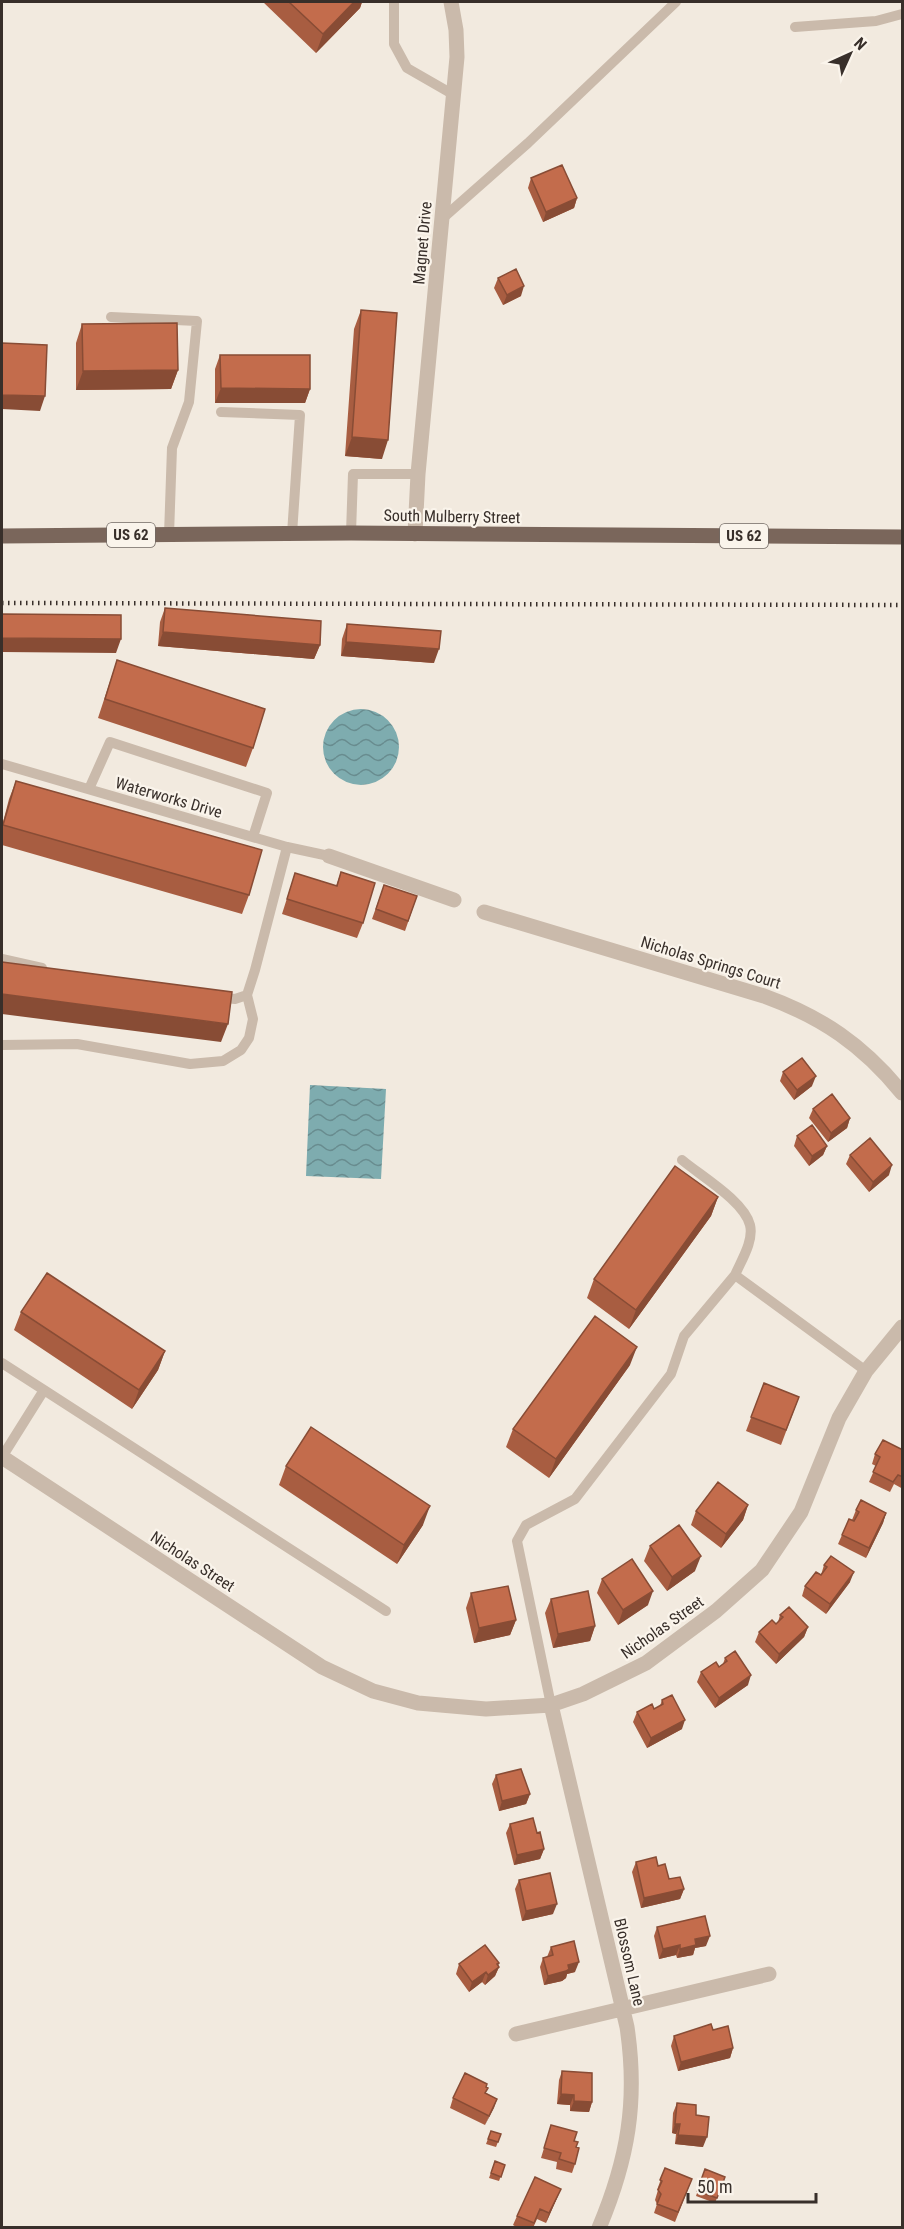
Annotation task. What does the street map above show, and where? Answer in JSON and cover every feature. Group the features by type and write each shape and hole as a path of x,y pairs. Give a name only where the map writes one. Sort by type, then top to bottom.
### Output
{"main road":[{"name":"South Mulberry Street","path":"2,536 351,533 903,537"}],"street":[{"name":"Magnet Drive","path":"415,534 457,57 456,30 451,2"},
{"path":"329,856 454,900"},
{"name":"Nicholas Springs Court","path":"484,912 794,1007 851,1040 903,1093"},
{"name":"Nicholas Street","path":"2,1457 322,1667 373,1690 418,1703 486,1709 551,1705 583,1694 646,1663 716,1611 762,1570 801,1512 839,1418 866,1371 903,1327"},
{"name":"Blossom Lane","path":"551,1705 631,2055 632,2095 620,2172 599,2228"},
{"path":"516,2034 769,1974"}],"lane":[{"path":"394,2 394,44 407,68 454,95"},
{"path":"443,218 528,143 676,2"},
{"path":"795,27 876,21 903,14"},
{"path":"111,317 197,321 189,402 172,448 169,535"},
{"path":"221,412 300,415 292,534"},
{"path":"351,533 353,474 418,480"},
{"path":"89,789 110,742 267,793 253,837"},
{"name":"Waterworks Drive","path":"2,764 287,847 329,856"},
{"path":"2,1045 77,1044 190,1064 223,1061 241,1050 249,1038 253,1019 246,995 255,970 287,847"},
{"path":"2,959 57,971"},
{"path":"201,995 235,999 246,995"},
{"path":"551,1705 517,1540 526,1525 575,1499 671,1374 684,1335 735,1275 747,1247 750,1226 739,1205 682,1160"},
{"path":"735,1275 866,1371"},
{"path":"2,1363 386,1611"},
{"path":"2,1457 44,1390"}],"water":[{"path":"361,709 375,712 388,720 396,733 399,747 396,761 388,774 375,782 361,785 347,782 334,774 326,761 323,747 326,733 334,720 347,712"},
{"path":"310,1085 386,1089 381,1179 306,1176"}],"building":[{"path":"289,2 354,2 323,34"},
{"path":"562,165 577,198 546,212 531,178"},
{"path":"516,269 524,286 507,295 498,278"},
{"path":"361,310 397,313 388,440 352,437"},
{"path":"177,323 178,370 83,371 82,324"},
{"path":"2,343 47,345 45,396 2,395"},
{"path":"220,355 310,355 310,389 221,388"},
{"path":"165,608 321,621 320,645 163,632"},
{"path":"2,614 121,615 121,639 2,638"},
{"path":"347,624 441,631 439,649 346,642"},
{"path":"117,660 265,709 253,748 105,699"},
{"path":"16,781 262,850 249,895 3,825"},
{"path":"341,872 375,883 363,923 287,899 295,873 337,886"},
{"path":"384,885 417,896 408,921 376,909"},
{"path":"2,962 232,992 228,1024 2,994"},
{"path":"802,1058 816,1076 797,1090 783,1072"},
{"path":"832,1094 850,1118 831,1133 813,1109"},
{"path":"812,1125 827,1146 812,1156 797,1136"},
{"path":"870,1138 892,1165 873,1182 850,1155"},
{"path":"675,1166 718,1197 636,1310 594,1279"},
{"path":"47,1273 165,1351 139,1390 21,1312"},
{"path":"595,1316 637,1347 556,1459 513,1429"},
{"path":"764,1383 799,1397 786,1430 751,1417"},
{"path":"311,1427 430,1506 404,1545 286,1466"},
{"path":"883,1440 903,1450 903,1477 898,1475 893,1482 873,1472 880,1457 875,1454"},
{"path":"718,1482 748,1505 726,1534 696,1511"},
{"path":"861,1500 886,1513 869,1548 842,1535 849,1519 854,1521 859,1512 856,1510"},
{"path":"679,1525 701,1556 672,1577 650,1546"},
{"path":"831,1556 854,1572 830,1604 805,1586 816,1572 821,1575 827,1567 824,1565"},
{"path":"632,1559 653,1591 623,1610 602,1579"},
{"path":"508,1586 516,1620 479,1628 471,1593"},
{"path":"588,1591 595,1626 558,1634 551,1599"},
{"path":"789,1607 808,1627 779,1654 759,1632 772,1620 776,1624 783,1617 780,1615"},
{"path":"735,1651 751,1675 719,1698 701,1672 716,1662 719,1667 727,1661 725,1658"},
{"path":"672,1695 685,1720 651,1738 637,1712 652,1704 654,1709 663,1704 662,1700"},
{"path":"521,1769 530,1794 502,1801 496,1775"},
{"path":"533,1818 537,1833 540,1832 544,1849 517,1855 510,1824"},
{"path":"656,1857 658,1866 665,1864 669,1879 680,1877 684,1889 644,1898 636,1862"},
{"path":"550,1873 557,1904 526,1911 519,1880"},
{"path":"705,1916 710,1936 695,1939 696,1945 680,1949 680,1945 663,1949 657,1927"},
{"path":"574,1941 579,1962 568,1965 569,1969 566,1971 548,1976 543,1958 553,1955 551,1947"},
{"path":"485,1945 499,1963 497,1964 499,1967 488,1975 486,1972 472,1982 459,1964"},
{"path":"711,2024 713,2030 728,2026 733,2048 681,2062 674,2036"},
{"path":"562,2071 592,2073 592,2102 574,2101 574,2095 561,2094"},
{"path":"465,2073 487,2084 488,2088 485,2093 497,2099 489,2116 453,2098"},
{"path":"677,2103 696,2105 696,2115 709,2117 707,2137 678,2135 680,2124 675,2124"},
{"path":"551,2125 577,2132 574,2141 578,2142 576,2147 579,2148 575,2164 559,2159 561,2153 544,2148"},
{"path":"491,2131 501,2134 498,2142 488,2139"},
{"path":"495,2161 505,2165 501,2177 491,2173"},
{"path":"665,2168 692,2179 678,2212 657,2204 661,2194 658,2190 662,2181 660,2180"},
{"path":"705,2169 725,2177 717,2198 697,2191"},
{"path":"535,2177 561,2189 549,2213 540,2209 534,2223 517,2216"}],"railway":[{"path":"2,603 902,605"}]}
